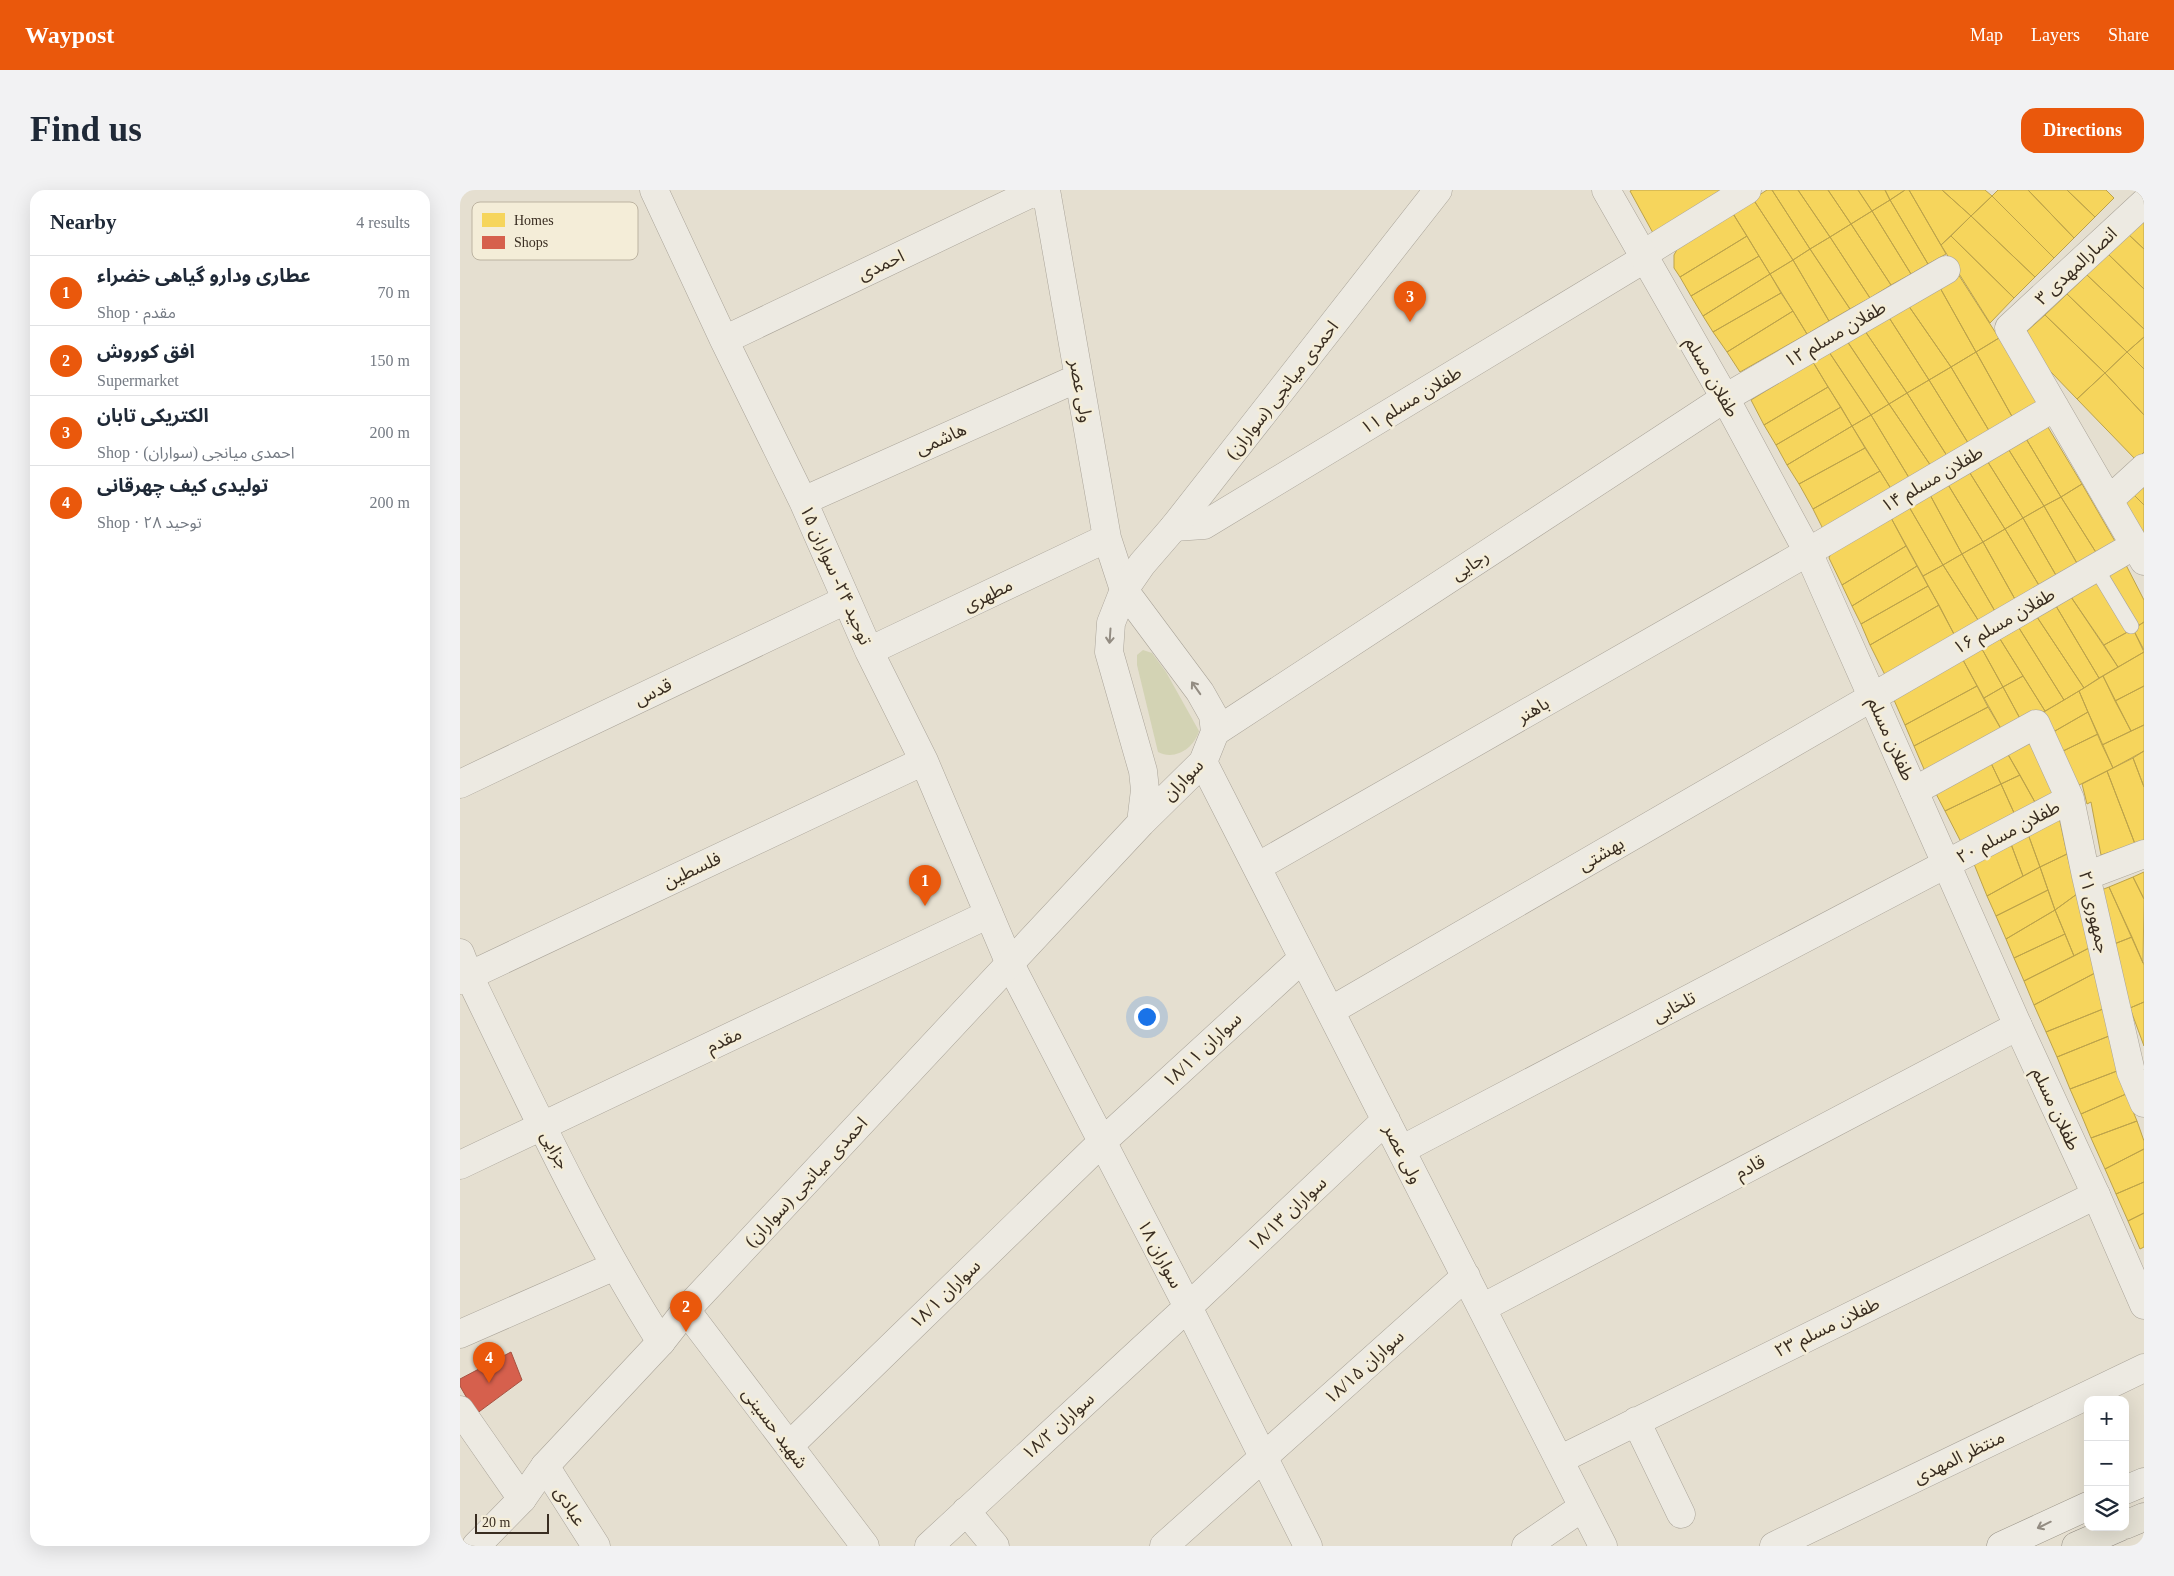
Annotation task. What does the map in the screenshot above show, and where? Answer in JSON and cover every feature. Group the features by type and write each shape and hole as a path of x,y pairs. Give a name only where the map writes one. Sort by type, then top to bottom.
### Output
{"main road":[{"path":"2129,1523 2144,1517"},
{"path":"2076,1546 2111,1531"}],"street":[{"name":"توحید ۲۴- سواران ۱۵","path":"654,190 724,340 803,501 869,651 924,761 1010,964"},
{"name":"احمدی","path":"724,340 1038,190"},
{"name":"ولی عصر","path":"1046,190 1107,538 1124,590 1200,692 1213,716 1215,732"},
{"name":"احمدی میانجی (سواران)","path":"476,1546 522,1499 546,1466 661,1342 686,1310 1141,823 1145,790 1143,771 1109,652 1111,623 1124,590 1142,564 1174,527 1438,190"},
{"name":"طفلان مسلم","path":"1606,190 1725,398 1808,552 2144,1305"},
{"name":"طفلان مسلم ۱۱","path":"1174,527 1204,526 1643,257 1747,190"},
{"name":"انصارالمهدی ۳","path":"2055,407 2009,328 2144,203"},
{"name":"طفلان مسلم ۱۲","path":"1725,398 1946,270"},
{"name":"هاشمی","path":"803,501 1078,378"},
{"name":"رجایی","path":"1215,732 1725,398"},
{"path":"2055,407 2140,553"},
{"name":"طفلان مسلم ۱۴","path":"1808,552 2055,407"},
{"path":"2109,500 2144,468"},
{"name":"مطهری","path":"869,651 1107,538"},
{"name":"باهنر","path":"1257,867 1808,552"},
{"name":"طفلان مسلم ۱۶","path":"1872,697 2096,568 2140,553"},
{"name":"قدس","path":"460,784 846,600"},
{"name":"بهشتی","path":"1330,1011 1872,697"},
{"name":"جمهوری ۲۱","path":"1914,791 2036,724 2070,800 2086,876 2137,1069 2144,1103"},
{"name":"سواران","path":"1141,823 1203,762 1215,732"},
{"name":"فلسطین","path":"463,969 924,761"},
{"name":"ولی عصر","path":"1203,762 1603,1546"},
{"name":"طفلان مسلم ۲۰","path":"1947,864 2070,800"},
{"path":"2086,876 2144,854"},
{"name":"تلخابی","path":"1401,1150 1947,864"},
{"name":"مقدم","path":"460,1165 989,914"},
{"name":"سواران ۱۸/۱۱","path":"1101,1143 1303,958"},
{"name":"سواران ۱۸","path":"1010,964 1101,1143 1188,1307 1308,1546"},
{"name":"جزایی","path":"463,969 626,1288 661,1342"},
{"name":"قادم","path":"1482,1308 2018,1026"},
{"name":"سواران ۱۸/۱۳","path":"1188,1307 1386,1120"},
{"name":"سواران ۱۸/۱","path":"789,1446 1101,1143"},
{"name":"طفلان مسلم ۲۳","path":"1559,1460 2096,1195"},
{"path":"460,1334 616,1266"},
{"name":"سواران ۱۸/۱۵","path":"1164,1546 1466,1276"},
{"name":"سواران ۱۸/۲","path":"929,1546 1188,1307"},
{"name":"شهید حسینی","path":"686,1310 865,1546"},
{"name":"منتظر المهدی","path":"1774,1546 2144,1368"},
{"path":"460,1410 522,1499"},
{"path":"1636,1421 1681,1514"},
{"name":"عبادی","path":"546,1466 596,1546"},
{"path":"2129,1488 2144,1482"},
{"path":"1526,1546 1584,1508"},
{"path":"2001,1546 2084,1508"},
{"path":"966,1511 995,1546"}],"lane":[{"path":"2096,568 2131,626"}],"green space":[{"path":"1143,650 1152,653 1166,672 1199,731 1193,743 1177,754 1171,755 1158,752 1137,665 1137,655"}],"building: Homes":[{"path":"1721,190 1653,233 1630,191"},
{"path":"1767,190 1772,190 1810,249 1793,260 1753,199"},
{"path":"1772,190 1798,190 1830,237 1810,249"},
{"path":"1798,190 1828,190 1851,224 1830,237"},
{"path":"1828,190 1858,190 1872,211 1851,224"},
{"path":"1858,190 1885,190 1890,200 1872,211"},
{"path":"1885,190 1905,190 1890,200"},
{"path":"1905,190 1909,190 1946,254 1928,264 1890,200"},
{"path":"1909,190 1942,190 1971,216 1941,245"},
{"path":"1942,190 1985,190 1992,196 1971,216"},
{"path":"1998,190 2028,190 2074,238 2054,258 1992,196"},
{"path":"2028,190 2067,190 2095,217 2074,238"},
{"path":"2067,190 2106,190 2114,198 2095,217"},
{"path":"1992,196 2054,258 2035,277 1971,216"},
{"path":"1753,199 1793,260 1770,274 1732,212"},
{"path":"1890,200 1928,264 1911,274 1872,211"},
{"path":"1872,211 1911,274 1891,285 1851,224"},
{"path":"1732,212 1747,236 1680,277 1674,268 1674,255 1680,244"},
{"path":"1971,216 2035,277 2014,298 1951,236"},
{"path":"2144,221 2144,249 2129,235"},
{"path":"1851,224 1891,285 1870,298 1830,237"},
{"path":"2129,235 2144,249 2144,289 2108,254"},
{"path":"1747,236 1759,256 1691,296 1680,277"},
{"path":"1951,236 2014,298 1990,323 1941,245"},
{"path":"1830,237 1870,298 1850,309 1810,249"},
{"path":"1810,249 1850,309 1829,321 1793,260"},
{"path":"2108,254 2144,289 2144,329 2087,275"},
{"path":"1759,256 1770,274 1703,316 1691,296"},
{"path":"1793,260 1829,321 1807,334 1770,274"},
{"path":"1770,274 1781,293 1713,332 1703,316"},
{"path":"1958,274 1999,338 1976,352 1939,286"},
{"path":"2087,275 2144,329 2144,337 2127,352 2067,294"},
{"path":"1939,286 1976,352 1951,367 1908,305"},
{"path":"1781,293 1793,311 1727,352 1713,332"},
{"path":"2067,294 2127,352 2105,373 2045,315"},
{"path":"1908,305 1951,367 1929,380 1888,316"},
{"path":"1793,311 1807,334 1740,372 1727,352"},
{"path":"2045,315 2105,373 2077,399 2024,344 2026,332"},
{"path":"1888,316 1929,380 1907,393 1865,331"},
{"path":"1865,331 1907,393 1889,404 1847,341"},
{"path":"2144,337 2144,369 2127,352"},
{"path":"1999,338 2042,404 2014,420 1976,352"},
{"path":"1847,341 1889,404 1871,415 1829,352"},
{"path":"1829,352 1871,415 1852,426 1813,362"},
{"path":"1976,352 2014,420 1991,434 1951,367"},
{"path":"2127,352 2144,369 2144,415 2105,373"},
{"path":"1813,362 1828,387 1764,425 1751,400"},
{"path":"1951,367 1991,434 1970,446 1929,380"},
{"path":"2105,373 2144,415 2144,452 2136,460 2077,399"},
{"path":"1929,380 1970,446 1949,459 1907,393"},
{"path":"1828,387 1841,407 1776,445 1764,425"},
{"path":"1907,393 1949,459 1933,469 1889,404"},
{"path":"1889,404 1933,469 1911,481 1871,415"},
{"path":"1841,407 1852,426 1787,465 1776,445"},
{"path":"1871,415 1911,481 1893,492 1852,426"},
{"path":"2046,424 2082,484 2061,497 2025,437"},
{"path":"1852,426 1865,448 1799,484 1787,465"},
{"path":"2025,437 2061,497 2044,506 2007,447"},
{"path":"2007,447 2044,506 2023,518 1986,459"},
{"path":"1865,448 1880,471 1813,509 1799,484"},
{"path":"1986,459 2023,518 2005,529 1968,470"},
{"path":"1968,470 2005,529 1983,542 1947,483"},
{"path":"1880,471 1893,492 1825,533 1813,509"},
{"path":"1947,483 1983,542 1962,554 1929,493"},
{"path":"2082,484 2116,543 2097,554 2061,497"},
{"path":"2144,485 2144,505 2134,495"},
{"path":"1929,493 1962,554 1943,565 1908,505"},
{"path":"2134,495 2144,505 2144,540 2122,506"},
{"path":"2061,497 2097,554 2078,565 2044,506"},
{"path":"1908,505 1943,565 1923,576 1890,516"},
{"path":"2044,506 2078,565 2057,577 2023,518"},
{"path":"1890,516 1906,546 1842,585 1829,558 1832,550"},
{"path":"2023,518 2057,577 2040,587 2005,529"},
{"path":"2005,529 2040,587 2016,601 1983,542"},
{"path":"1983,542 2016,601 1996,613 1962,554"},
{"path":"1906,546 1917,566 1852,606 1842,585"},
{"path":"1962,554 1996,613 1980,623 1943,565"},
{"path":"1943,565 1980,623 1955,636 1923,576"},
{"path":"2126,565 2144,600 2144,622 2135,628 2104,578"},
{"path":"1917,566 1928,586 1861,624 1852,606"},
{"path":"2100,580 2131,630 2104,645 2071,597"},
{"path":"1928,586 1939,605 1870,645 1861,624"},
{"path":"2071,597 2118,667 2099,678 2056,606"},
{"path":"1939,605 1955,636 1886,677 1870,645"},
{"path":"2056,606 2099,678 2084,688 2037,617"},
{"path":"2037,617 2084,688 2064,700 2019,628"},
{"path":"2144,622 2144,650 2133,629"},
{"path":"2019,628 2064,700 2045,711 2000,639"},
{"path":"2133,629 2144,652 2118,667 2104,645"},
{"path":"2000,639 2023,676 2003,687 1982,649"},
{"path":"1982,649 2003,687 1984,698 1963,660"},
{"path":"2144,652 2144,686 2115,701 2103,676"},
{"path":"1963,660 1977,686 1905,725 1894,700"},
{"path":"2023,676 2045,711 2023,724 2003,687"},
{"path":"2103,676 2131,731 2102,745 2079,691"},
{"path":"1977,686 1988,707 1914,746 1905,725"},
{"path":"2144,686 2144,725 2131,731 2115,701"},
{"path":"2003,687 2023,724 2004,734 1984,698"},
{"path":"2079,691 2088,712 2048,735 2039,715"},
{"path":"1988,707 2004,734 1927,776 1914,746"},
{"path":"2088,712 2098,734 2057,754 2048,735"},
{"path":"2144,725 2144,751 2113,768 2102,745"},
{"path":"2098,734 2113,768 2073,788 2057,754"},
{"path":"2032,739 2056,794 2036,804 2006,751"},
{"path":"2006,751 2020,775 2001,784 1989,759"},
{"path":"2144,751 2144,787 2133,758"},
{"path":"2133,758 2144,787 2144,841 2135,844 2107,771"},
{"path":"1989,759 2001,784 1945,811 1932,786"},
{"path":"2107,771 2135,844 2101,855 2091,802 2087,804 2082,784"},
{"path":"2020,775 2036,804 2015,815 2001,784"},
{"path":"2001,784 2015,815 1961,842 1945,811"},
{"path":"2059,817 2067,854 2040,867 2028,834"},
{"path":"2028,834 2040,867 2023,876 2011,844"},
{"path":"2011,844 2023,876 1987,896 1974,864"},
{"path":"2067,854 2077,894 2055,910 2040,867"},
{"path":"2040,867 2048,890 1996,916 1987,896"},
{"path":"2144,872 2144,899 2133,877"},
{"path":"2133,877 2144,899 2143,963 2109,887"},
{"path":"2109,887 2132,937 2109,946 2096,892"},
{"path":"2048,890 2055,910 2006,939 1996,916"},
{"path":"2077,894 2089,948 2074,956 2055,910"},
{"path":"2055,910 2065,934 2014,958 2006,939"},
{"path":"2065,934 2074,956 2024,981 2014,958"},
{"path":"2132,937 2144,965 2144,1002 2130,1008 2109,946"},
{"path":"2089,948 2095,973 2034,1005 2024,981"},
{"path":"2095,973 2103,1009 2046,1032 2034,1005"},
{"path":"2144,1002 2144,1046 2130,1008"},
{"path":"2103,1009 2109,1036 2057,1057 2046,1032"},
{"path":"2109,1036 2117,1071 2070,1089 2057,1057"},
{"path":"2117,1071 2126,1094 2081,1114 2070,1089"},
{"path":"2126,1094 2137,1121 2091,1138 2081,1114"},
{"path":"2137,1121 2144,1141 2144,1149 2105,1169 2091,1138"},
{"path":"2144,1149 2144,1182 2116,1194 2105,1169"},
{"path":"2144,1182 2144,1213 2128,1221 2116,1194"},
{"path":"2144,1213 2144,1247 2140,1249 2128,1221"}],"building: Shops":[{"path":"511,1352 522,1380 476,1414 460,1386 460,1379"}],"place":[{"name":"الکتریکی تابان","path":"1410,322"},
{"name":"عطاری ودارو گیاهی خضراء","path":"925,906"},
{"name":"افق کوروش","path":"686,1332"},
{"name":"تولیدی کیف چهرقانی","path":"489,1383"}]}
